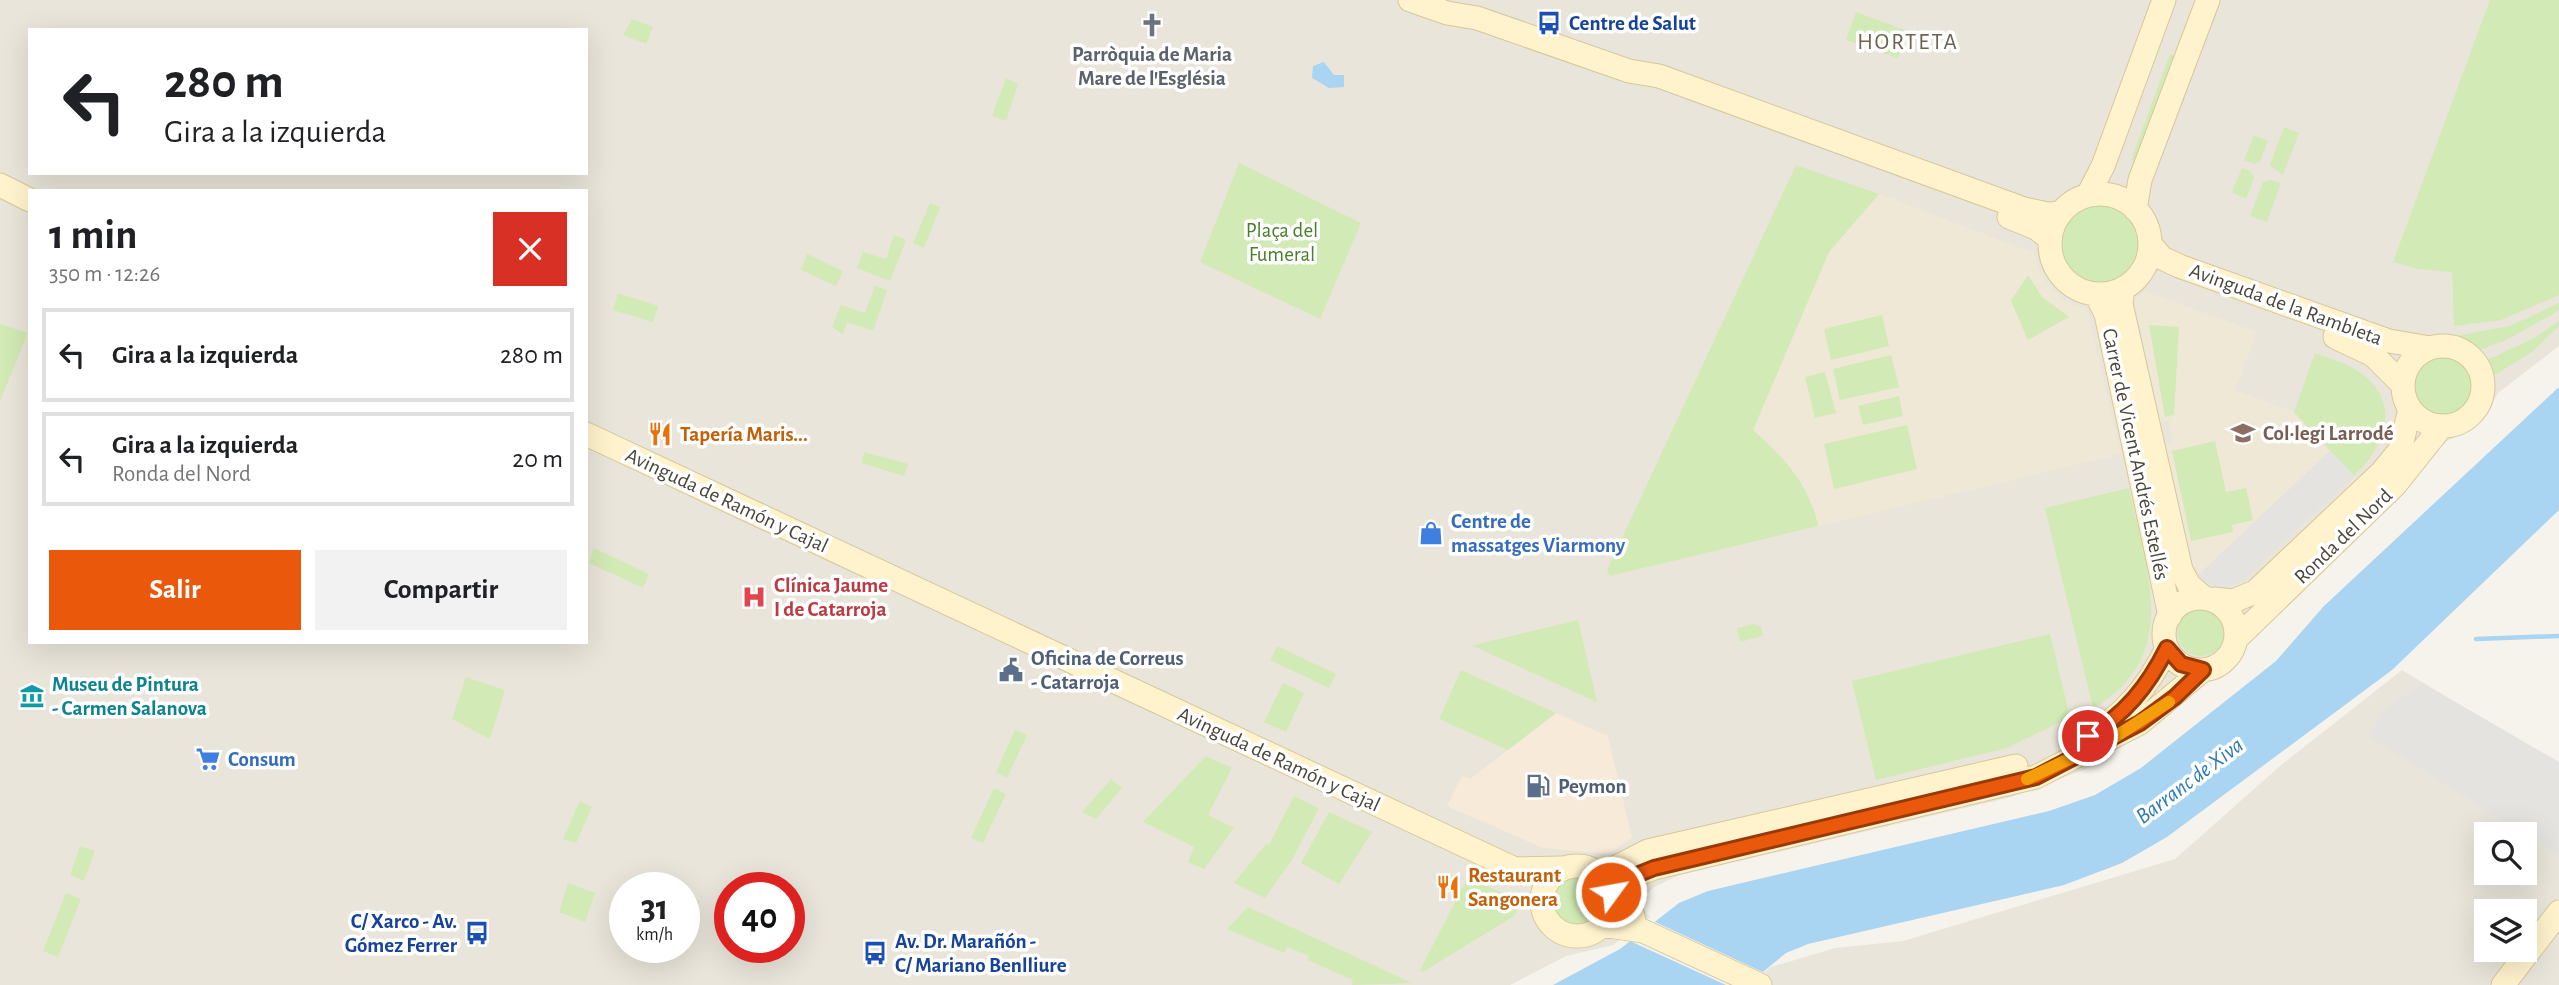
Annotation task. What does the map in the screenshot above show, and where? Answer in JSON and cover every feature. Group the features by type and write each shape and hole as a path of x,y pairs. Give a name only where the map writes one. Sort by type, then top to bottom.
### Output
{"street":[{"path":"1410,0 1447,13 1478,18 1629,71 1660,76 1788,130 2020,221 2050,239"},
{"path":"1450,0 1478,18"},
{"path":"2088,195 2103,166 2164,0"},
{"path":"2135,209 2140,180 2208,0"},
{"path":"1788,130 2024,209 2048,214 2061,212"},
{"path":"0,185 28,199"},
{"path":"2105,194 2119,197 2135,209 2148,229 2150,244 2148,259 2141,273 2123,288 2096,294 2080,290 2061,276 2051,255 2050,239 2061,212 2071,203 2088,195 2105,194"},
{"name":"Avinguda de la Rambleta","path":"2150,244 2162,258 2179,266 2389,341 2430,348"},
{"name":"Avinguda de la Rambleta","path":"2141,273 2166,276 2360,348 2384,364 2403,385"},
{"name":"Carrer de Vicent Andrés Estellés","path":"2123,288 2122,304 2180,570 2189,586 2209,599"},
{"name":"Carrer de Vicent Andrés Estellés","path":"2096,294 2106,314 2170,616"},
{"path":"2450,346 2459,349 2477,363 2483,388 2475,411 2466,419 2442,426 2420,419 2410,409 2403,385 2411,362 2430,348 2450,346"},
{"name":"Ronda del Nord","path":"2209,599 2233,601 2255,592 2382,472 2400,450 2410,409"},
{"name":"Ronda del Nord","path":"2236,639 2395,485 2442,426"},
{"name":"Avinguda de Ramón y Cajal","path":"588,435 1516,869 1541,900"},
{"path":"1608,889 1654,868 2036,777 2140,723 2175,697 2203,670 2225,660 2236,639 2232,617 2209,599 2185,601 2170,616 2164,635 2167,648 2181,664 2203,670"},
{"path":"1602,925 1608,889 1647,851 2029,763 2088,736 2124,711 2155,672 2167,648"},
{"path":"1639,926 1602,925 1587,934 1569,935 1548,922 1541,900 1547,881 1563,868 1581,866 1608,889 1639,926 1758,984"},
{"name":"Avinguda de Ramón y Cajal","path":"1516,869 1563,868"},
{"path":"1634,876 1629,901 1639,926"},
{"path":"2503,985 2559,912"}],"shaded area":[{"path":"0,0 2559,0 2559,346 2498,393 2486,413 2466,432 2447,441 2246,643 2162,718 2086,769 2012,797 1680,875 1654,887 1643,897 1642,907 1650,917 1613,945 1566,956 1510,985 0,985"},
{"path":"1879,194 2034,253 2039,269 2050,288 2066,302 2087,309 2121,454 1818,526 1815,513 1797,476 1753,430 1829,252"},
{"name":"Col·legi Larrodé","path":"2145,291 2257,332 2235,390 2294,412 2330,451 2197,576 2191,562 2165,445 2174,442 2169,421 2160,422 2134,300"},
{"path":"2330,451 2354,476 2243,580 2228,587 2217,588 2197,576"},
{"path":"2402,670 2559,765 2559,985 1747,985 1771,967 1835,948 1903,941 2175,859 2280,766"},
{"path":"2423,683 2559,762 2559,856 2537,842 2537,822 2505,822 2370,737 2384,709"},
{"name":"Peymon","path":"1556,713 1608,736 1632,838 1609,854 1543,848 1447,806 1462,776 1470,779"}],"green space":[{"path":"2490,0 2559,0 2559,295 2501,320 2454,326 2452,272 2418,269 2393,262"},
{"path":"1856,12 1908,31 1898,58 1846,40"},
{"path":"632,19 653,27 646,44 623,35"},
{"path":"2170,54 2176,57 2138,162 2131,160"},
{"path":"1006,78 1018,84 1006,121 992,116"},
{"path":"2284,127 2299,133 2283,175 2270,165"},
{"path":"2254,135 2268,141 2260,161 2254,164 2244,160"},
{"name":"Plaça del Fumeral","path":"1239,163 1361,223 1320,319 1200,262"},
{"path":"1796,165 1879,194 1829,252 1753,430 1775,450 1794,473 1809,498 1818,526 1610,576 1607,570"},
{"path":"2242,168 2251,172 2254,178 2246,199 2232,192"},
{"path":"2270,180 2281,183 2267,222 2250,216 2263,182"},
{"path":"930,203 940,207 924,248 913,243"},
{"path":"2100,204 2115,207 2128,216 2137,229 2140,244 2137,259 2128,272 2115,281 2100,284 2085,281 2072,272 2063,259 2060,244 2063,229 2072,216 2085,207"},
{"path":"894,235 906,240 890,281 857,268 863,252 886,259"},
{"path":"807,254 843,271 836,286 801,270"},
{"path":"2028,275 2042,297 2069,317 2028,340 2011,301"},
{"path":"875,286 887,290 873,331 847,322 843,334 832,327 841,305 865,313"},
{"path":"618,293 658,306 653,322 613,310"},
{"path":"2559,303 2559,310 2555,313 2504,341 2482,349 2450,337 2510,326"},
{"path":"1882,315 1889,346 1831,360 1824,329"},
{"path":"2559,321 2559,326 2532,352 2491,377 2485,361 2536,337"},
{"path":"0,324 28,333 0,401"},
{"path":"2149,325 2179,327 2174,415 2165,417"},
{"path":"2315,353 2361,373 2374,385 2382,398 2385,411 2381,439 2354,476 2294,412"},
{"path":"1891,355 1899,387 1840,400 1833,369"},
{"path":"2443,356 2460,361 2468,369 2473,386 2468,403 2460,411 2443,416 2426,411 2418,403 2413,386 2418,369 2426,361"},
{"path":"1825,372 1836,413 1815,418 1805,377"},
{"path":"1899,396 1903,416 1863,425 1858,406"},
{"path":"1907,425 1917,469 1834,489 1824,444"},
{"path":"2215,441 2226,492 2246,488 2253,520 2232,525 2233,532 2191,541 2172,451"},
{"path":"864,452 908,464 904,476 862,463"},
{"path":"2129,488 2149,579 2151,609 2148,637 2139,663 2121,687 2093,708 2045,508"},
{"path":"594,548 649,574 643,588 589,563"},
{"path":"2201,608 2210,609 2218,615 2224,623 2224,641 2218,649 2210,655 2201,656 2192,655 2184,649 2178,641 2177,632 2178,623 2184,615 2192,609"},
{"path":"1578,620 1597,702 1473,646 1474,645"},
{"path":"1754,624 1761,627 1763,636 1740,642 1737,628"},
{"path":"2050,634 2070,717 2007,748 1876,780 1852,681"},
{"path":"1277,646 1336,674 1329,688 1270,660"},
{"path":"1461,670 1556,713 1508,750 1439,719"},
{"path":"466,677 505,690 490,739 452,719"},
{"path":"1283,683 1304,693 1286,732 1264,722"},
{"path":"1015,730 1027,735 1007,778 996,772"},
{"path":"1206,756 1232,768 1208,815 1234,828 1204,869 1188,862 1194,847 1143,822"},
{"path":"1111,779 1122,788 1096,819 1082,812"},
{"path":"994,788 1006,794 983,843 971,838"},
{"path":"1294,796 1319,808 1293,858 1265,898 1234,883 1266,844 1269,845"},
{"path":"580,801 592,807 576,843 563,839"},
{"path":"1329,812 1372,832 1339,884 1301,863"},
{"path":"80,846 95,851 84,881 70,875"},
{"path":"1577,871 1588,873 1597,879 1603,888 1603,910 1597,919 1588,925 1577,927 1566,925 1557,919 1551,910 1549,899 1551,888 1557,879 1566,873"},
{"path":"1468,877 1521,902 1514,916 1423,972 1420,970"},
{"path":"568,883 595,893 585,922 559,912"},
{"path":"66,893 81,899 58,957 43,951"},
{"path":"1248,907 1412,983 1352,985 1353,980 1308,960 1309,956 1287,947 1284,953 1227,929"}],"water":[{"path":"1324,62 1334,75 1344,75 1344,87 1329,88 1312,78 1313,66"},
{"name":"Barranc de Xiva","path":"2559,387 2559,510 2392,670 2167,837 2122,863 2064,885 1808,944 1786,953 1747,985 1553,985 1620,949 1679,903 1708,891 2049,811 2095,795 2141,768 2276,661 2324,606"}],"pier":[{"path":"1653,921 1767,974 1753,985 1726,985 1630,941"}],"waterway":[{"path":"2476,639 2559,636"}],"slow traffic":[{"path":"2027,779 2115,737 2169,702"}],"place":[{"name":"Centre de Salut","path":"1549,23"},
{"name":"Parròquia de Maria Mare de l'Església","path":"1152,25"},
{"name":"Col·legi Larrodé","path":"2243,433"},
{"name":"Tapería Maris...","path":"660,434"},
{"name":"Centre de massatges Viarmony","path":"1431,533"},
{"name":"Clínica Jaume I de Catarroja","path":"754,597"},
{"name":"Oficina de Correus - Catarroja","path":"1011,670"},
{"name":"Museu de Pintura - Carmen Salanova","path":"32,696"},
{"name":"Consum","path":"208,759"},
{"name":"Peymon","path":"1538,786"},
{"name":"Restaurant Sangonera","path":"1448,887"},
{"name":"C/ Xarco - Av. Gómez Ferrer","path":"477,933"},
{"name":"Av. Dr. Marañón - C/ Mariano Benlliure","path":"875,953"}],"district":[{"name":"HORTETA","path":"1908,41"}],"route":[{"path":"1611,892 1634,876 1654,868 2036,777 2140,723 2175,697 2203,670 2181,664 2167,648 2140,694 2124,711 2088,736"}]}
